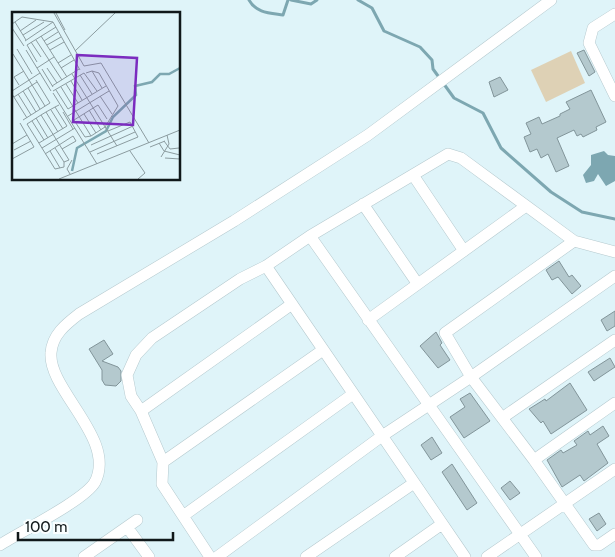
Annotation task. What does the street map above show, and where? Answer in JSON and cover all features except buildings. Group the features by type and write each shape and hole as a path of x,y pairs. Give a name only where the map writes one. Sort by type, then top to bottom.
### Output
{"street":[{"path":"0,545 62,508 95,482 98,468 98,452 91,434 54,369 51,353 54,339 62,326 234,221 360,140 428,89 465,66 551,0"},
{"path":"615,14 592,28 589,43 615,96"},
{"path":"210,557 162,484 163,462 141,411 131,396 127,375 136,355 152,338 240,279 266,266 310,236 452,154 574,241 615,252"},
{"path":"413,175 464,251"},
{"path":"363,204 417,282"},
{"path":"368,320 417,282 526,206"},
{"path":"310,236 522,534 536,557"},
{"path":"574,241 448,329 445,333 471,377 534,460 594,544 599,545 615,534"},
{"path":"266,266 465,557"},
{"path":"216,557 382,436 471,377 615,276"},
{"path":"141,411 292,304"},
{"path":"502,418 615,340"},
{"path":"163,462 323,350"},
{"path":"184,516 353,394"},
{"path":"534,460 615,404"},
{"path":"486,557 615,469"},
{"path":"306,557 414,483"},
{"path":"86,556 137,520"},
{"path":"395,557 442,524"},
{"path":"127,527 149,557"}],"shaded area":[{"path":"571,51 585,83 546,102 531,70"}],"water":[{"path":"604,151 608,155 615,156 615,181 606,186 598,174 594,181 586,183 583,175 591,165 591,155"}],"waterway":[{"path":"249,0 259,10 283,15 288,0"},
{"path":"291,0 311,4 317,0"},
{"path":"358,0 372,8 384,31 420,47 432,60 433,69 454,98 483,113 501,148 551,192 582,212 615,219"}]}
